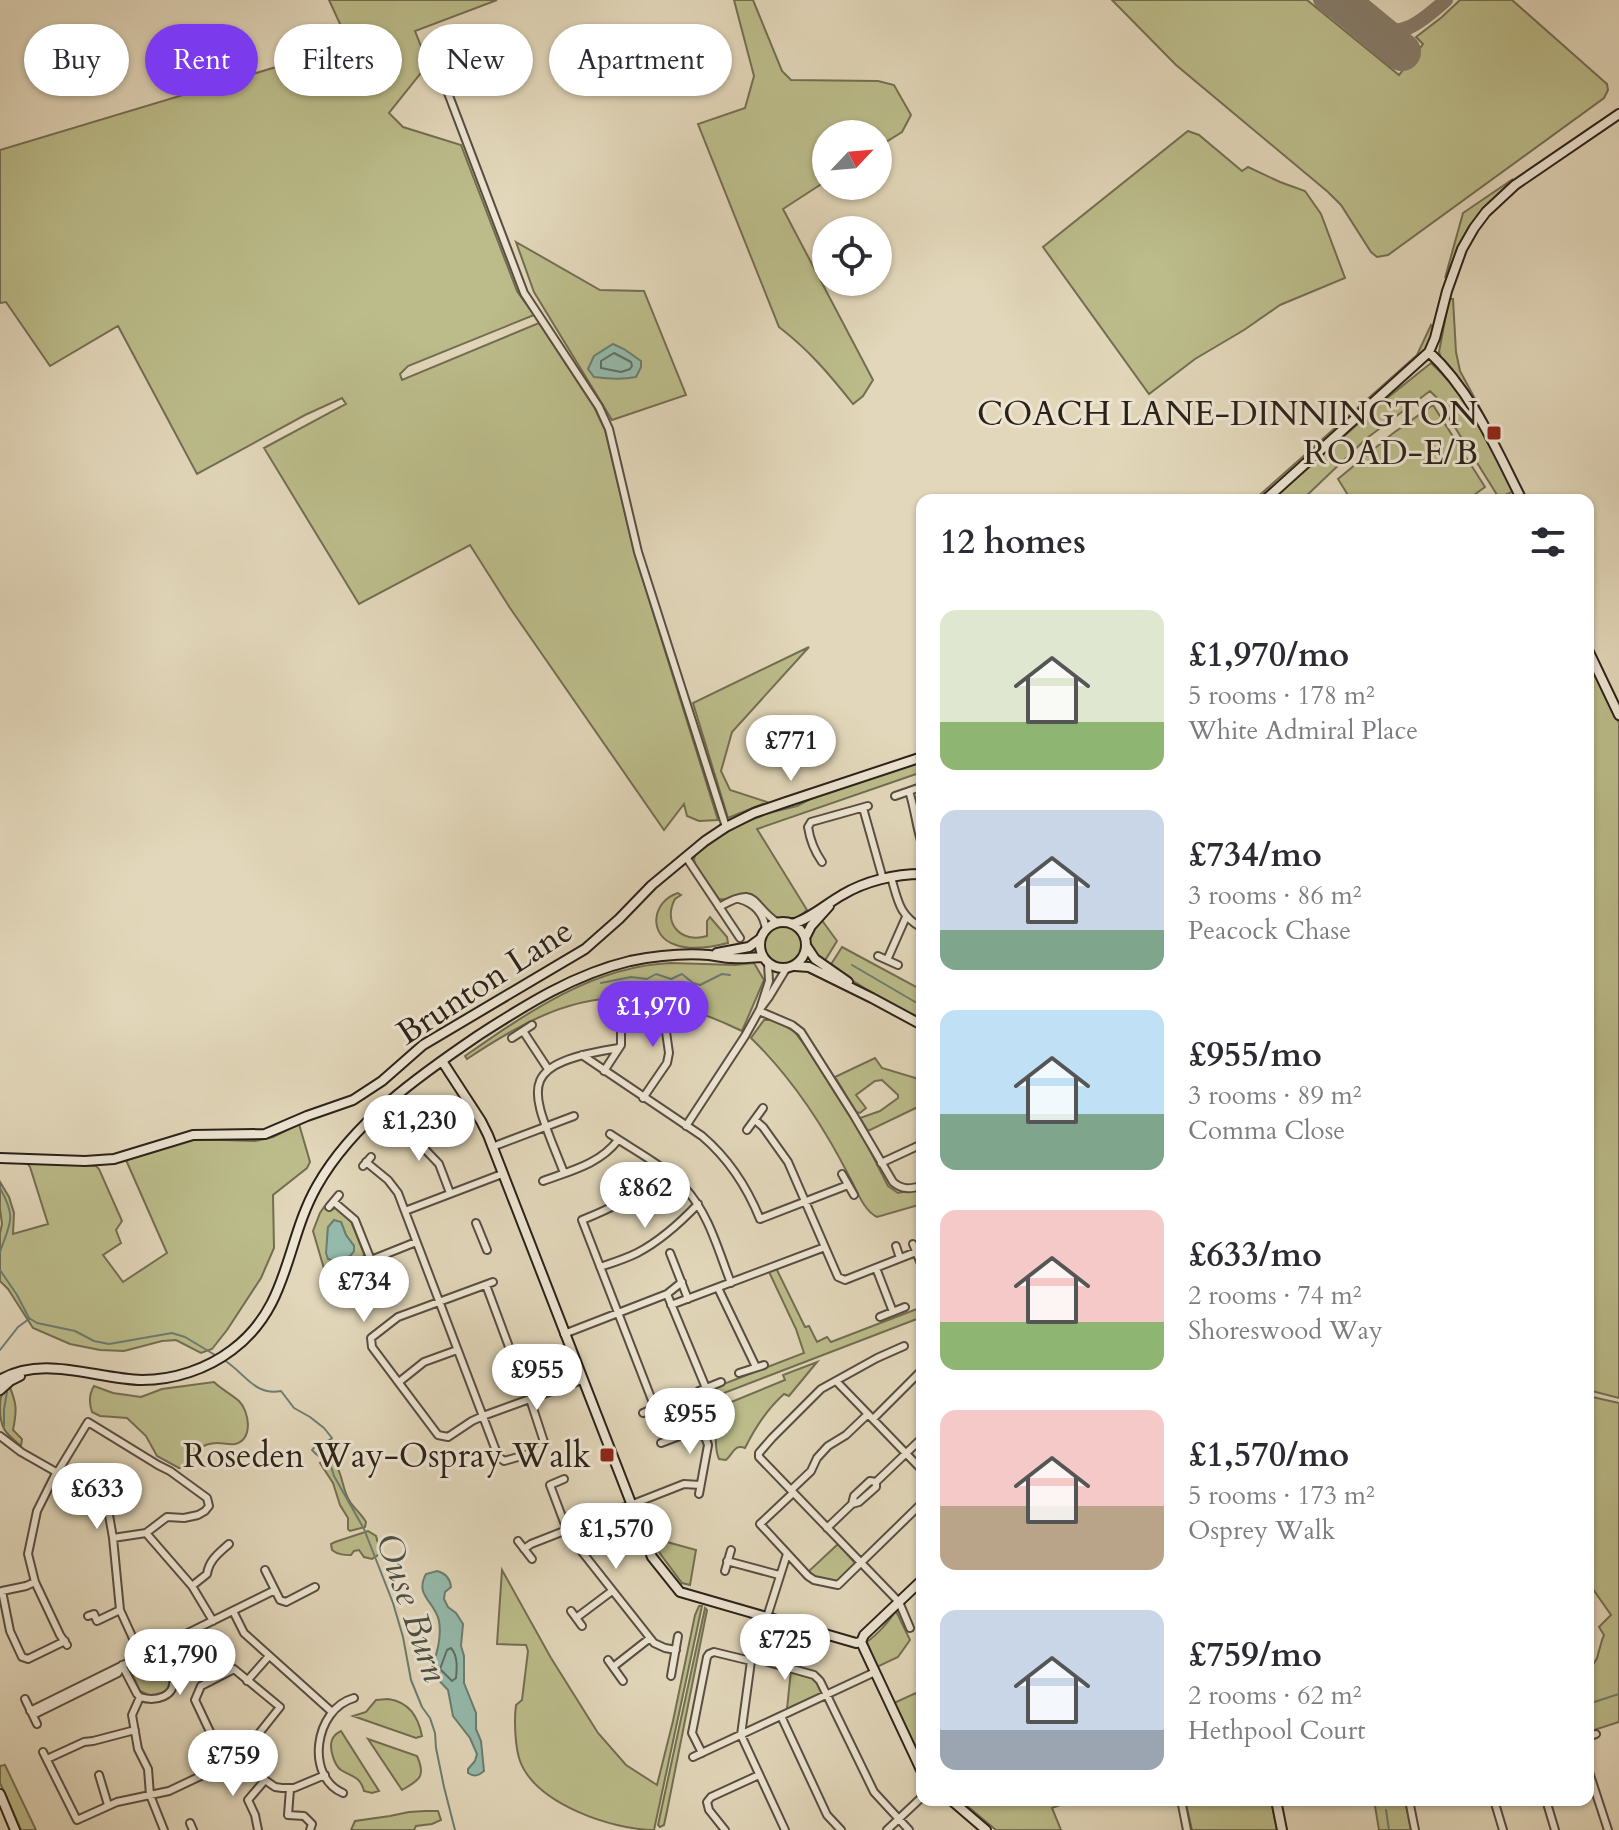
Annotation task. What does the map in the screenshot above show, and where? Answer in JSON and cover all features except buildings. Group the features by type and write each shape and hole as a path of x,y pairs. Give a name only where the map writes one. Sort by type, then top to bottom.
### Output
{"street":[{"path":"449,96 524,293 599,407 609,429 638,552 726,827"},
{"path":"1272,494 1429,352 1462,249 1486,212 1515,185 1619,114"},
{"path":"1429,352 1451,375 1473,408 1519,494"},
{"path":"1594,663 1619,715"},
{"name":"Brunton Lane","path":"0,1158 114,1159 193,1135 265,1134 353,1100 382,1081 423,1045 585,949 652,885 726,827 754,813 916,759"},
{"path":"895,796 916,789"},
{"path":"909,791 916,817"},
{"path":"822,862 815,852 808,827 811,822 866,807 887,878 900,908 916,924"},
{"path":"686,857 740,938"},
{"path":"0,1380 28,1369 72,1370 139,1380 156,1379 187,1373 211,1363 230,1352 252,1332 274,1299 306,1210 333,1161 360,1130 402,1091 442,1061 511,1014 579,977 646,958 708,955 749,947 778,923 802,921 850,890 887,878 916,874"},
{"path":"719,907 745,896 778,923"},
{"path":"735,899 747,902 764,919 759,947 766,960 769,981 760,1010"},
{"path":"686,1126 769,997 790,967 803,957 809,928 832,902"},
{"path":"887,960 906,917"},
{"path":"792,924 800,930 815,959 872,998"},
{"path":"708,955 766,960 777,968 809,967 916,1022"},
{"path":"878,956 898,965"},
{"path":"604,1071 619,1048 619,1001 633,1001"},
{"path":"660,1005 681,1011"},
{"path":"643,1098 667,1063 666,1032 671,1008"},
{"path":"760,1010 801,1032 865,1132 888,1176 898,1187 916,1187"},
{"path":"512,1038 532,1025"},
{"path":"523,1031 548,1069"},
{"path":"564,1173 538,1106 536,1088 539,1080 548,1069 560,1063 619,1048"},
{"path":"582,1055 715,1148 746,1189 760,1219 848,1185"},
{"path":"442,1061 481,1121 652,1557 680,1592 861,1642"},
{"path":"747,1130 763,1108"},
{"path":"492,1147 574,1116"},
{"path":"392,1132 405,1117"},
{"path":"755,1120 788,1162 841,1280 916,1252 913,1244"},
{"path":"398,1125 439,1164 450,1193"},
{"path":"610,1134 671,1175 698,1204 709,1224 731,1283"},
{"path":"543,1181 599,1158 618,1140"},
{"path":"881,1163 916,1147"},
{"path":"367,1162 393,1186 405,1211 500,1459 509,1461 543,1449 545,1442 530,1399"},
{"path":"655,1408 582,1220 629,1198 646,1184 659,1167"},
{"path":"405,1211 502,1174"},
{"path":"842,1174 854,1195"},
{"path":"339,1195 332,1204 355,1220 371,1260"},
{"path":"600,1267 645,1248 677,1226 698,1204"},
{"path":"476,1223 487,1250"},
{"path":"361,1264 416,1242"},
{"path":"896,1246 900,1258"},
{"path":"671,1305 825,1247"},
{"path":"670,1253 688,1299"},
{"path":"876,1268 893,1312"},
{"path":"564,1334 667,1294 682,1282"},
{"path":"521,1352 508,1356 490,1283 398,1317 371,1338 372,1347 441,1437 452,1435 483,1416 582,1380"},
{"path":"718,1288 760,1366 739,1373"},
{"path":"667,1294 702,1389 721,1382"},
{"path":"880,1317 905,1307"},
{"path":"904,1346 821,1389 772,1438 759,1457 899,1602 910,1628"},
{"path":"399,1382 424,1362 457,1350"},
{"path":"0,1390 19,1376 44,1369"},
{"path":"916,1375 870,1416 828,1446 811,1471 760,1524 814,1580 838,1585 916,1509"},
{"path":"837,1382 916,1464"},
{"path":"643,1413 663,1405"},
{"path":"35,1582 2,1591 10,1631 22,1657 28,1659 66,1643 35,1582 28,1554 37,1511 56,1473 88,1422 170,1471 207,1498 209,1506 203,1513 184,1518 167,1517 146,1533 113,1538"},
{"path":"661,1443 695,1430 706,1438 708,1445 699,1494"},
{"path":"1,1435 21,1452 99,1499 109,1515 120,1610 141,1656"},
{"path":"673,1438 677,1448"},
{"path":"827,1528 876,1487 876,1482 916,1444"},
{"path":"564,1479 550,1485 575,1543 650,1638 660,1647 676,1650"},
{"path":"524,1549 684,1484 700,1485"},
{"path":"146,1533 192,1586 213,1621"},
{"path":"518,1541 532,1559"},
{"path":"192,1586 207,1574 212,1560 229,1544"},
{"path":"725,1571 731,1550"},
{"path":"785,1830 741,1735 752,1659 787,1554"},
{"path":"727,1561 779,1575"},
{"path":"265,1570 283,1602 312,1589 305,1583"},
{"path":"916,1586 864,1635 861,1642 916,1759"},
{"path":"32,1713 275,1590"},
{"path":"576,1618 612,1591"},
{"path":"88,1616 94,1614 97,1621 120,1610"},
{"path":"233,1611 244,1633 332,1712"},
{"path":"571,1611 582,1626"},
{"path":"671,1676 678,1636"},
{"path":"613,1667 650,1638"},
{"path":"122,1665 140,1697 152,1700 161,1698 173,1684 173,1675 159,1647"},
{"path":"702,1753 692,1733 709,1654 714,1652 752,1659 814,1675 827,1694 874,1792 909,1830"},
{"path":"247,1681 269,1656"},
{"path":"608,1660 623,1681"},
{"path":"253,1741 280,1707 234,1669 201,1686 195,1700 212,1736 246,1735 263,1750 253,1770"},
{"path":"693,1757 875,1672"},
{"path":"140,1697 132,1715 138,1749 148,1769 150,1795 164,1830"},
{"path":"343,1793 325,1775 319,1738 332,1712 354,1698"},
{"path":"25,1699 37,1724"},
{"path":"781,1716 827,1815 841,1830"},
{"path":"81,1829 45,1756 84,1742 135,1730"},
{"path":"77,1820 108,1805 169,1791 224,1765 236,1764 253,1770 275,1787 290,1789 325,1775"},
{"path":"99,1775 108,1805"},
{"path":"725,1830 709,1810 707,1802 711,1797 759,1775"},
{"path":"258,1830 248,1800 265,1780"},
{"path":"1594,1787 1608,1830"},
{"path":"290,1789 288,1815 304,1816 312,1824 310,1830"},
{"path":"0,1794 15,1830"},
{"path":"887,1830 916,1803"},
{"path":"958,1806 986,1830"},
{"path":"1182,1806 1187,1830"},
{"path":"1277,1806 1282,1830"},
{"path":"1410,1806 1415,1830"},
{"path":"1496,1806 1503,1830"},
{"path":"1548,1806 1555,1830"}],"green space":[{"path":"329,0 497,0 434,24 418,24 415,31 418,39 418,77 389,113 403,127 461,145 517,291 534,315 408,366 400,374 402,380 539,323 594,407 605,430 635,555 718,820 699,821 687,816 684,804 664,830 470,545 359,604 264,448 346,404 342,398 197,474 118,326 50,366 6,302 0,303 0,150 180,96 258,96 258,72 274,68 274,96 402,96 402,24 340,24"},
{"path":"734,0 753,0 782,71 791,80 878,81 894,85 911,115 902,132 892,138 892,120 812,120 812,190 783,209 812,264 812,296 829,296 873,380 863,396 853,404 819,363 779,327 698,124 745,108 754,76"},
{"path":"1112,0 1307,0 1399,75 1423,44 1416,37 1460,0 1512,0 1607,84 1608,90 1604,98 1388,255 1377,257 1341,205 1328,192 1176,65"},
{"path":"1188,131 1199,135 1242,171 1248,167 1305,191 1321,214 1345,278 1280,305 1195,359 1149,394 1043,247"},
{"path":"1513,179 1478,215 1445,278 1463,213"},
{"path":"516,242 600,290 644,291 686,395 612,420 534,292"},
{"path":"1449,299 1453,299 1460,371 1488,423 1439,352"},
{"path":"1431,325 1434,328 1427,349 1420,357 1266,494 1261,494 1417,355"},
{"path":"1431,363 1468,407 1514,491 1497,494 1430,391 1367,438 1308,494 1279,494"},
{"path":"1433,405 1485,487 1475,494 1347,494 1338,479"},
{"path":"809,647 732,732 721,771 730,790 767,802 728,818 693,703"},
{"path":"1594,671 1619,723 1619,1398 1594,1392"},
{"path":"916,763 916,774 757,829 807,910 796,919 775,918 749,895 719,899 696,867 695,855 741,824 797,806 820,794"},
{"path":"678,893 681,895 675,899 671,916 676,930 689,937 707,936 710,917 727,937 728,943 682,947 667,941 660,934 656,919 658,911 669,897"},
{"path":"821,919 837,941 824,962 810,947 813,931"},
{"path":"783,926 797,931 802,945 797,959 783,964 769,959 764,945 769,931"},
{"path":"842,947 916,987 916,1018 880,998 830,966"},
{"path":"754,963 764,980 742,1031 683,1007 628,998 601,999 544,1015 467,1059 465,1056 537,1008 588,982 642,966"},
{"path":"764,1020 794,1031 862,1135 888,1186 898,1193 916,1189 916,1206 877,1217 868,1210 806,1103 751,1038"},
{"path":"875,1058 882,1068 916,1078 916,1108 868,1131 860,1118 880,1111 898,1095 882,1080 875,1081 856,1095 866,1108 860,1113 856,1112 835,1077"},
{"path":"299,1124 310,1162 307,1168 273,1195 274,1248 261,1278 212,1349 201,1353 176,1340 124,1351 70,1344 33,1328 0,1281 0,1182 14,1213 13,1234 48,1224 26,1162 96,1166 99,1169 122,1221 116,1230 121,1243 103,1255 123,1282 167,1253 126,1160 191,1139 255,1141 273,1137"},
{"path":"324,1207 329,1211 337,1207 350,1219 364,1254 358,1263 360,1267 364,1265 368,1276 332,1296 313,1231","holes":["341,1222 354,1251 335,1262 327,1247 328,1227"]},
{"path":"776,1268 805,1327 809,1326 817,1342 827,1337 831,1342 916,1309 916,1319 685,1408 682,1400 804,1353 769,1272"},
{"path":"817,1362 789,1396 784,1394 772,1406 745,1448 736,1448 726,1460 719,1459 712,1430 698,1422 697,1416 785,1380 783,1375"},
{"path":"214,1382 242,1406 248,1424 245,1437 235,1444 217,1443 201,1447 183,1468 157,1456 146,1436 127,1418 100,1416 91,1409 90,1395 94,1386 113,1393 141,1397 162,1389"},
{"path":"9,1385 16,1407 13,1430 22,1439 21,1446 7,1434 1,1421 1,1398"},
{"path":"1594,1397 1619,1403 1619,1722 1594,1730 1594,1663 1604,1635 1599,1627 1611,1615 1594,1591"},
{"path":"327,1458 336,1466 346,1494 366,1522 365,1527 348,1529 348,1518 333,1483 320,1463"},
{"path":"368,1531 376,1536 380,1551 372,1559 364,1557 359,1550 351,1555 332,1550 331,1544"},
{"path":"667,1542 696,1550 690,1585 682,1583 656,1548"},
{"path":"838,1544 856,1564 837,1583 814,1577 809,1571"},
{"path":"502,1570 551,1658 598,1733 626,1765 657,1785 695,1615 702,1606 654,1830 618,1825 578,1812 542,1790 520,1761 516,1741 516,1705 522,1700 528,1651 526,1645 497,1644"},
{"path":"705,1608 667,1811 664,1825 660,1827 658,1825"},
{"path":"896,1611 910,1640 898,1657 877,1667 867,1642"},
{"path":"159,1654 166,1668 170,1686 152,1697 140,1691 130,1670 132,1663"},
{"path":"791,1670 813,1676 824,1690 787,1709"},
{"path":"916,1693 916,1748 894,1703"},
{"path":"376,1700 402,1703 411,1711 422,1736 416,1738 353,1716 366,1712"},
{"path":"341,1731 379,1791 364,1791 358,1780 336,1764 331,1743"},
{"path":"368,1739 417,1756 420,1777 402,1790"},
{"path":"5,1765 36,1830 21,1830 0,1783 0,1766"},
{"path":"967,1806 1057,1806 1052,1808 1061,1830 996,1830"},
{"path":"1186,1806 1272,1806 1277,1830 1192,1830"},
{"path":"1375,1806 1406,1806 1411,1830 1379,1830"},
{"path":"438,1811 441,1820 416,1826 414,1830 351,1830 355,1821 409,1812"}],"water":[{"path":"613,344 641,361 636,377 594,377 588,369 594,356"},
{"path":"334,1220 341,1222 354,1246 350,1256 337,1262 328,1259 326,1253 328,1227"},
{"path":"437,1571 449,1579 451,1587 445,1592 444,1599 463,1624 464,1683 476,1713 484,1771 476,1775 468,1773 468,1769 477,1754 470,1738 453,1716 448,1690 431,1672 440,1628 437,1614 422,1588 426,1574"}],"waterway":[{"path":"852,965 916,1002"},
{"path":"601,983 631,977 647,979 656,974 671,979 682,974 700,985 722,974 730,975"},
{"name":"Ouse Burn","path":"0,1188 10,1214 0,1252"},
{"name":"Ouse Burn","path":"0,1270 29,1318 37,1323 75,1331 94,1341 109,1344 172,1333 215,1355"},
{"path":"0,1350 18,1327 29,1319"},
{"name":"Ouse Burn","path":"224,1360 257,1387 272,1392 281,1391 294,1408 324,1428 332,1438 312,1450 330,1465 364,1529 393,1603 411,1680 435,1733 455,1830"},
{"path":"4,1426 7,1392"},
{"path":"1594,1702 1619,1694"},
{"path":"1386,1810 1389,1830"}],"taxiway":[{"path":"1320,0 1334,11 1345,11 1359,0"},
{"path":"1370,26 1381,30 1402,30 1420,21 1446,0"}],"runway":[{"path":"1339,0 1402,52"}],"place":[{"name":"COACH LANE-DINNINGTON ROAD-E/B","path":"1494,433"},
{"name":"Roseden Way-Ospray Walk","path":"607,1455"}]}
